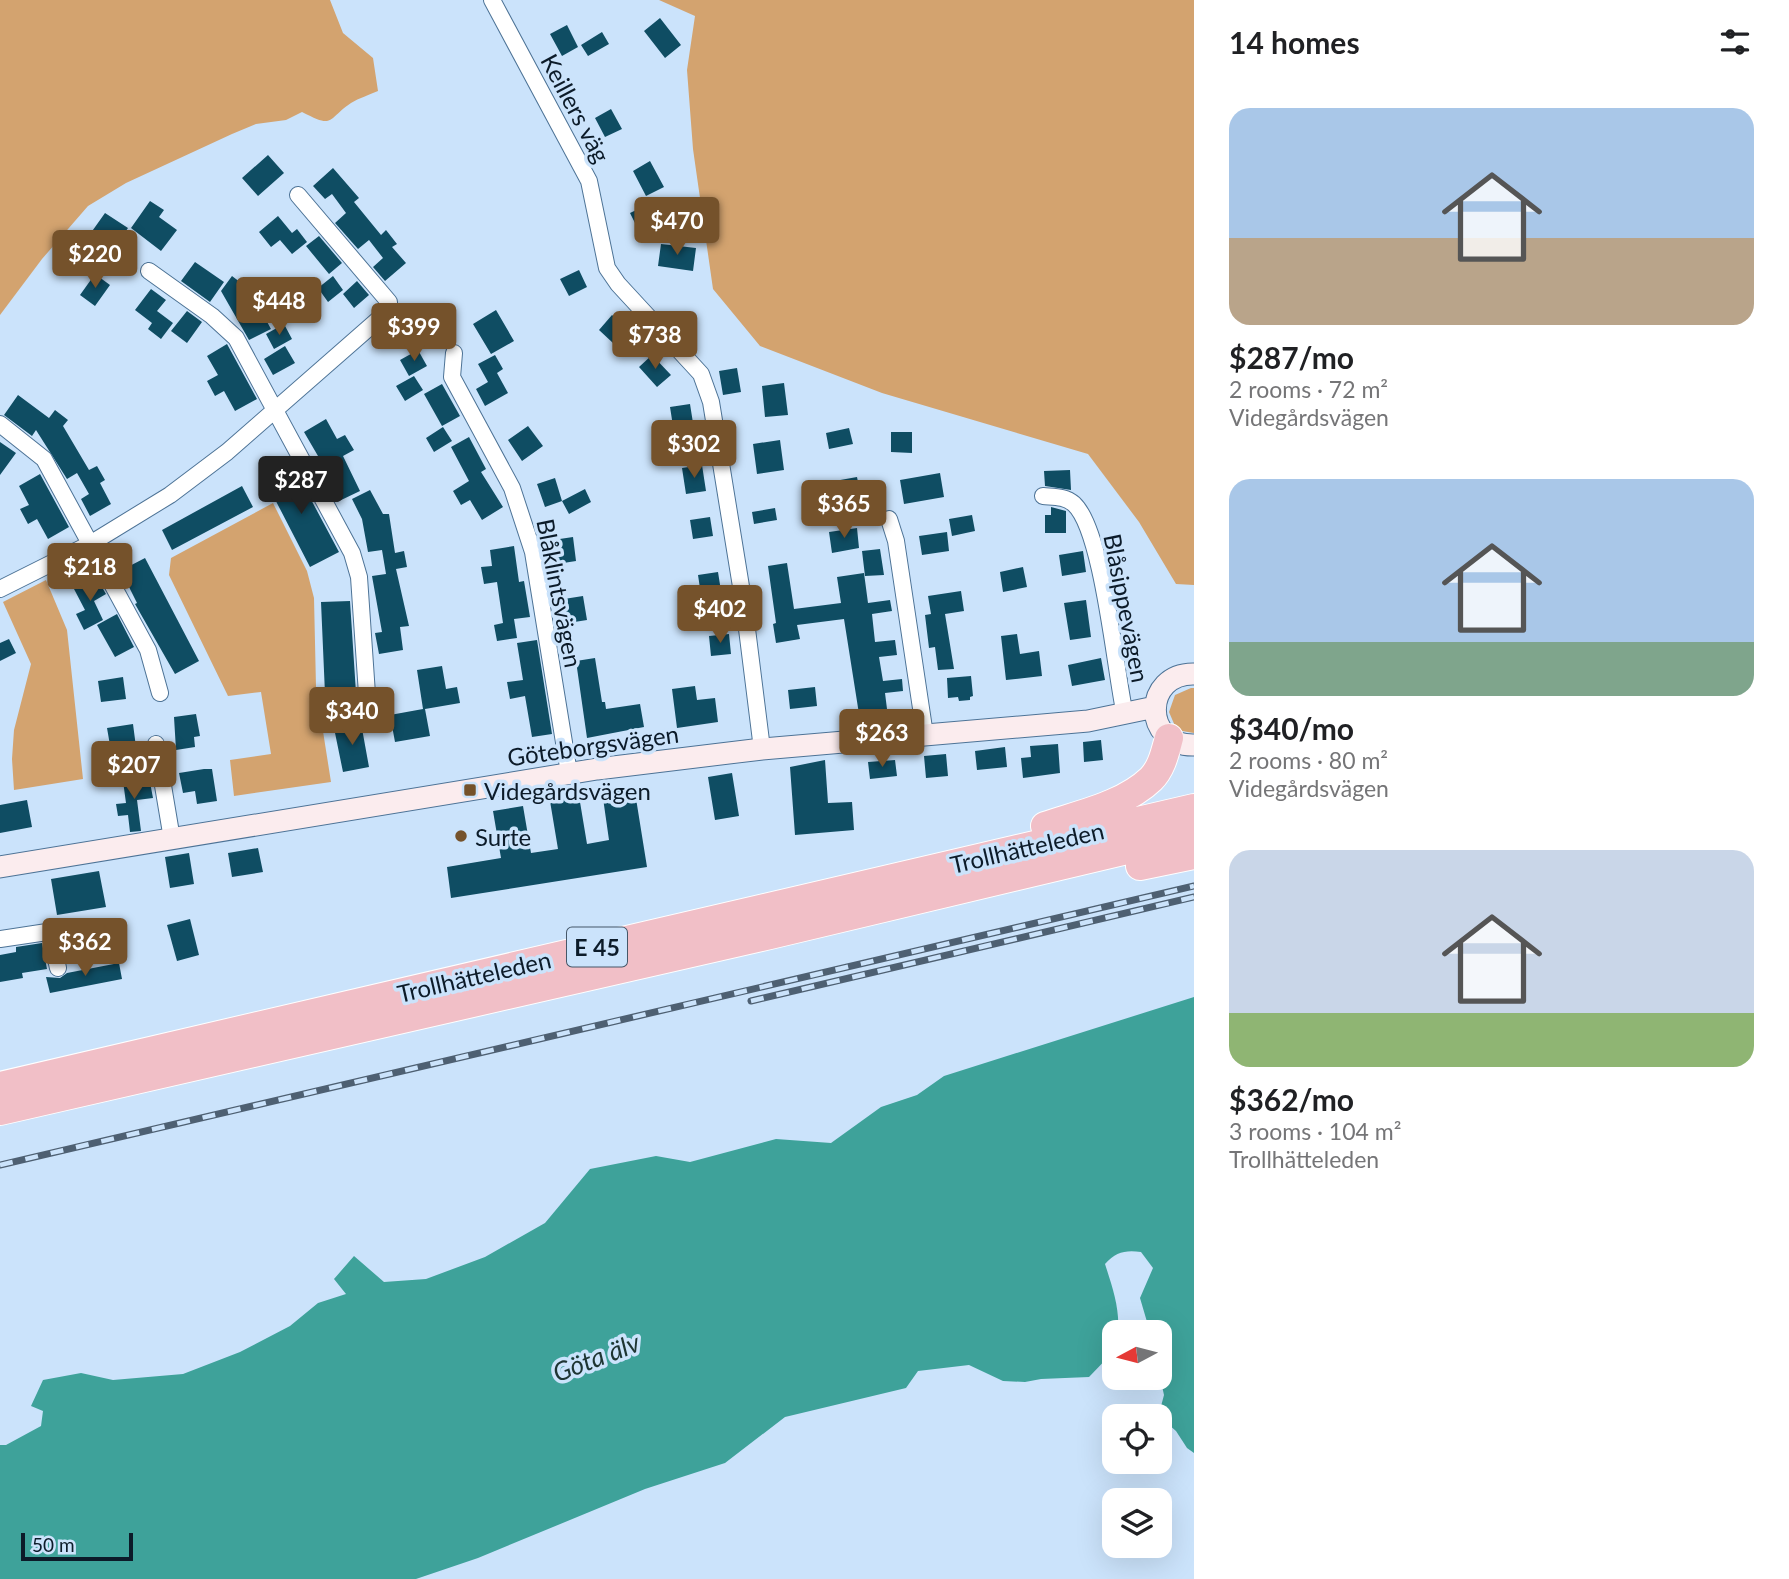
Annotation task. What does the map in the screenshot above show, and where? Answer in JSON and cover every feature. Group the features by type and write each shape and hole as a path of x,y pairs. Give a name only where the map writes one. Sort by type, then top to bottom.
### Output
{"highway":[{"path":"924,885 1125,797 1153,778 1182,742"},
{"name":"Trollhätteleden","path":"0,1111 924,885 1194,808"},
{"name":"Trollhätteleden","path":"0,1086 924,885 1194,834"},
{"path":"924,885 1008,891 1194,855"}],"street":[{"name":"Keillers väg","path":"492,0 589,181 607,268 618,284 701,374 711,402 744,605 762,749"},
{"path":"0,589 90,544 170,495 227,452 388,312 389,302 298,195"},
{"path":"149,271 212,316 236,338 352,553 359,578 367,694"},
{"name":"Blåklintsvägen","path":"454,353 452,377 512,488 533,552 569,774"},
{"path":"0,424 44,458 148,650 160,693"},
{"name":"Blåsippevägen","path":"1043,496 1058,496 1072,503 1089,530 1097,556 1125,715"},
{"path":"888,519 898,554 925,735"},
{"path":"1182,742 1159,727 1155,707 1160,691 1168,682 1178,676 1194,674"},
{"name":"Göteborgsvägen","path":"0,867 569,774 762,749 1088,721 1155,707"},
{"path":"156,744 172,839"},
{"path":"0,939 47,932 51,936 58,968"}],"shaded area":[{"path":"0,0 330,0 343,33 373,58 378,91 351,103 330,120 320,120 302,112 286,120 256,124 126,183 88,206 42,259 0,315"},
{"path":"659,0 1194,0 1194,585 1176,584 1139,522 1088,454 882,393 760,346 713,289 693,149 687,70 695,16"},
{"path":"273,503 307,571 314,598 316,687 331,782 234,796 230,760 271,754 261,692 228,696 169,575 171,558"},
{"path":"46,580 67,630 83,779 14,790 14,730 31,664 3,602"},
{"path":"1194,688 1194,733 1182,731 1175,726 1169,712 1175,695"}],"water":[{"name":"Göta älv","path":"1194,997 1194,1453 1172,1428 1172,1404 1162,1404 1163,1390 1172,1390 1172,1320 1146,1320 1140,1298 1153,1268 1141,1252 1125,1252 1117,1254 1105,1264 1115,1297 1118,1320 1102,1320 1102,1364 1089,1377 1003,1381 969,1365 918,1371 906,1388 785,1417 725,1463 645,1489 478,1558 416,1579 0,1579 0,1445 6,1445 41,1426 43,1411 31,1406 43,1380 81,1373 113,1380 183,1374 240,1352 290,1326 318,1303 346,1294 334,1279 354,1256 384,1282 426,1279 485,1257 545,1223 590,1169 656,1156 690,1162 776,1139 831,1143 881,1107 917,1095 944,1076"}],"building":[{"path":"660,18 681,45 665,58 644,31"},
{"path":"567,25 578,47 562,56 550,34"},
{"path":"602,32 609,44 588,56 581,45"},
{"path":"611,109 622,129 605,137 595,118"},
{"path":"268,155 284,173 258,196 242,178"},
{"path":"650,161 664,187 646,196 633,171"},
{"path":"333,168 359,198 354,202 381,235 386,230 397,244 392,247 406,263 385,281 373,267 383,258 369,240 358,249 335,223 346,213 332,194 325,199 313,186"},
{"path":"150,201 164,210 159,217 177,230 161,251 131,228"},
{"path":"651,203 657,217 637,227 630,213"},
{"path":"105,213 128,228 96,274 66,252 76,239 83,244"},
{"path":"278,216 292,233 297,229 307,242 292,254 280,240 271,247 259,232"},
{"path":"319,236 342,263 329,274 306,246"},
{"path":"661,244 696,248 693,271 658,266"},
{"path":"195,262 224,282 210,302 181,281"},
{"path":"579,270 587,287 569,296 560,279"},
{"path":"95,274 110,285 95,306 80,295"},
{"path":"232,276 249,289 271,329 249,340 221,291"},
{"path":"333,276 343,290 328,302 318,288"},
{"path":"357,281 369,295 354,308 343,294"},
{"path":"151,289 166,300 157,311 173,323 161,339 148,329 152,323 135,310"},
{"path":"496,310 514,341 491,354 473,324"},
{"path":"187,311 202,322 187,343 171,331"},
{"path":"439,312 451,333 433,343 421,322"},
{"path":"612,315 627,328 613,343 599,330"},
{"path":"284,324 292,339 274,349 266,334"},
{"path":"227,344 257,399 235,411 224,391 215,396 207,381 218,375 207,356"},
{"path":"285,346 295,363 273,375 264,359"},
{"path":"418,350 427,366 409,376 400,360"},
{"path":"495,355 503,369 497,373 508,393 485,406 476,389 488,382 478,364"},
{"path":"652,355 671,375 657,387 639,367"},
{"path":"737,368 741,392 723,395 719,371"},
{"path":"414,376 423,390 405,401 396,386"},
{"path":"784,383 788,415 765,417 762,386"},
{"path":"442,384 460,416 442,426 424,394"},
{"path":"18,395 49,418 55,410 68,420 63,426 89,470 97,466 105,480 100,483 111,504 90,516 81,499 89,494 77,473 67,479 36,430 32,436 4,415"},
{"path":"690,404 693,423 673,426 670,407"},
{"path":"326,419 337,439 345,435 354,450 343,456 360,491 337,502 319,471 325,468 304,432"},
{"path":"528,426 543,446 522,461 508,440"},
{"path":"443,427 452,441 434,452 426,438"},
{"path":"849,428 853,444 829,449 826,433"},
{"path":"891,432 912,432 912,453 891,452"},
{"path":"673,436 678,455 658,460 654,441"},
{"path":"469,437 486,469 481,472 503,507 482,520 470,500 461,505 453,491 469,481 451,447"},
{"path":"780,440 784,470 757,474 753,444"},
{"path":"0,442 16,453 0,475"},
{"path":"292,464 339,552 310,567 264,478"},
{"path":"702,465 706,491 686,494 682,468"},
{"path":"1070,470 1071,490 1045,486 1044,471"},
{"path":"940,473 944,497 904,504 900,480"},
{"path":"40,474 69,527 48,539 37,519 28,524 20,509 29,505 19,486"},
{"path":"857,477 861,497 822,505 818,484"},
{"path":"555,478 562,501 545,507 537,484"},
{"path":"242,486 253,507 172,550 162,530"},
{"path":"585,489 591,502 569,514 562,501"},
{"path":"370,490 383,514 389,514 395,553 404,551 407,567 396,569 409,626 400,627 403,650 379,654 375,633 382,632 372,576 386,574 382,550 368,552 362,519 352,499"},
{"path":"1051,507 1066,511 1066,533 1045,533 1045,515 1051,515"},
{"path":"775,508 777,520 754,524 752,512"},
{"path":"972,515 975,531 952,536 949,519"},
{"path":"710,517 713,536 693,539 690,520"},
{"path":"857,528 859,548 832,553 829,532"},
{"path":"947,532 949,551 922,555 919,536"},
{"path":"573,537 576,561 557,564 553,540"},
{"path":"514,546 519,582 524,581 530,617 514,619 517,638 497,641 494,625 503,623 497,582 484,584 481,567 492,566 490,550"},
{"path":"880,549 884,575 865,576 862,551"},
{"path":"1083,551 1086,572 1062,576 1059,555"},
{"path":"145,558 199,661 175,674 135,604 137,603 127,583 124,584 118,572"},
{"path":"787,563 794,609 841,603 837,577 864,573 868,603 890,600 892,611 872,614 875,642 895,640 897,655 879,657 883,681 902,679 903,691 885,693 887,709 859,714 844,619 797,625 800,639 776,643 768,566"},
{"path":"1023,567 1027,587 1003,592 1000,572"},
{"path":"718,572 721,591 701,595 698,575"},
{"path":"96,577 106,594 94,601 103,620 84,630 76,614 85,610 74,589"},
{"path":"961,591 964,611 945,614 954,669 938,670 935,647 929,648 925,615 931,614 928,596"},
{"path":"583,596 587,620 568,623 564,599"},
{"path":"1086,600 1091,637 1070,640 1064,603"},
{"path":"350,601 356,693 325,694 321,602"},
{"path":"117,614 134,647 115,657 97,625"},
{"path":"729,634 731,654 711,656 709,636"},
{"path":"1017,634 1020,654 1039,651 1042,676 1006,680 1001,636"},
{"path":"9,639 16,653 0,661 0,643"},
{"path":"537,640 552,734 532,737 525,696 510,699 507,682 523,680 517,643"},
{"path":"595,658 602,702 605,702 606,709 640,704 644,727 587,738 576,661"},
{"path":"1101,658 1105,680 1072,686 1068,665"},
{"path":"442,666 446,689 457,687 460,703 425,709 430,736 395,742 390,715 423,709 417,670"},
{"path":"971,676 973,696 970,700 948,698 947,678"},
{"path":"123,677 126,699 101,702 98,681"},
{"path":"695,686 697,700 715,698 718,722 677,728 672,689"},
{"path":"815,687 817,706 790,709 788,690"},
{"path":"196,714 200,736 194,737 195,747 176,750 174,717"},
{"path":"361,723 369,767 343,772 334,728"},
{"path":"133,724 136,747 111,751 107,728"},
{"path":"1101,740 1103,760 1084,762 1083,742"},
{"path":"1058,744 1060,773 1023,778 1021,758 1031,757 1030,746"},
{"path":"1005,747 1007,767 977,770 975,751"},
{"path":"946,754 948,776 926,778 924,756"},
{"path":"825,760 828,803 852,802 854,830 795,835 790,767"},
{"path":"895,760 897,776 870,779 868,762"},
{"path":"212,769 217,801 197,804 195,791 183,793 179,773"},
{"path":"732,773 739,816 715,820 708,777"},
{"path":"149,777 153,798 137,800 141,831 130,832 128,815 118,816 116,804 126,803 123,781"},
{"path":"634,786 647,867 451,898 447,867 501,858 493,811 523,806 531,853 558,849 550,801 579,796 587,844 609,840 602,791"},
{"path":"27,800 32,827 0,833 0,805"},
{"path":"258,848 263,872 232,877 228,853"},
{"path":"189,853 194,884 170,888 165,857"},
{"path":"99,871 106,907 57,915 51,879"},
{"path":"190,919 199,955 177,961 167,925"},
{"path":"42,943 47,969 22,973 23,978 0,982 0,955 16,952 16,947"},
{"path":"119,963 122,979 50,993 46,977 60,978 67,973"}],"railway":[{"path":"0,1165 1194,886"},
{"path":"751,1001 1194,897"}],"place":[{"name":"Videgårdsvägen","path":"470,790"},
{"name":"Surte","path":"461,836"}]}
